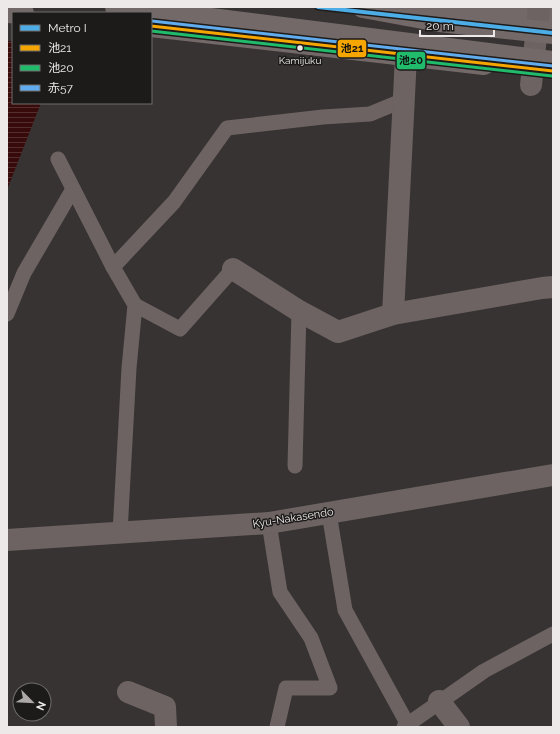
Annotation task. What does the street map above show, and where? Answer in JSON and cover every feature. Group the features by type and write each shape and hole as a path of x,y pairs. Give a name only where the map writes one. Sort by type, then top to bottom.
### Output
{"highway":[{"path":"116,7 553,62"},
{"path":"363,7 438,21 549,20"},
{"path":"436,7 549,20"},
{"path":"152,26 406,56 553,71"}],"street":[{"path":"531,85 549,20"},
{"path":"393,314 406,56"},
{"path":"233,269 299,311 338,332 393,314 553,287"},
{"name":"Kyu-Nakasendo","path":"7,540 269,523 553,475"},
{"path":"128,692 165,707 166,727"},
{"path":"439,701 459,727"}],"lane":[{"path":"113,267 174,202 227,128 323,117 370,114 404,100"},
{"path":"58,159 113,267 135,305 180,329 233,269"},
{"path":"7,314 24,273 73,189"},
{"path":"120,533 128,368 135,305"},
{"path":"295,466 299,311"},
{"path":"329,513 345,610 406,725 484,671 553,634"},
{"path":"269,523 280,592 311,638 330,688 286,688 277,727"}],"shaded area":[{"path":"12,15 12,104 41,104 7,190 7,24"}],"pier":[{"path":"8,7 73,7 72,12 12,12 12,41 7,41"}],"metro line":[{"name":"I","path":"318,7 553,33"}],"transit line":[{"name":"赤57","path":"152,21 553,66"},
{"name":"池21","path":"152,26 553,71"},
{"name":"池20","path":"152,31 552,76"}],"place":[{"name":"Kamijuku","path":"300,48"}]}
